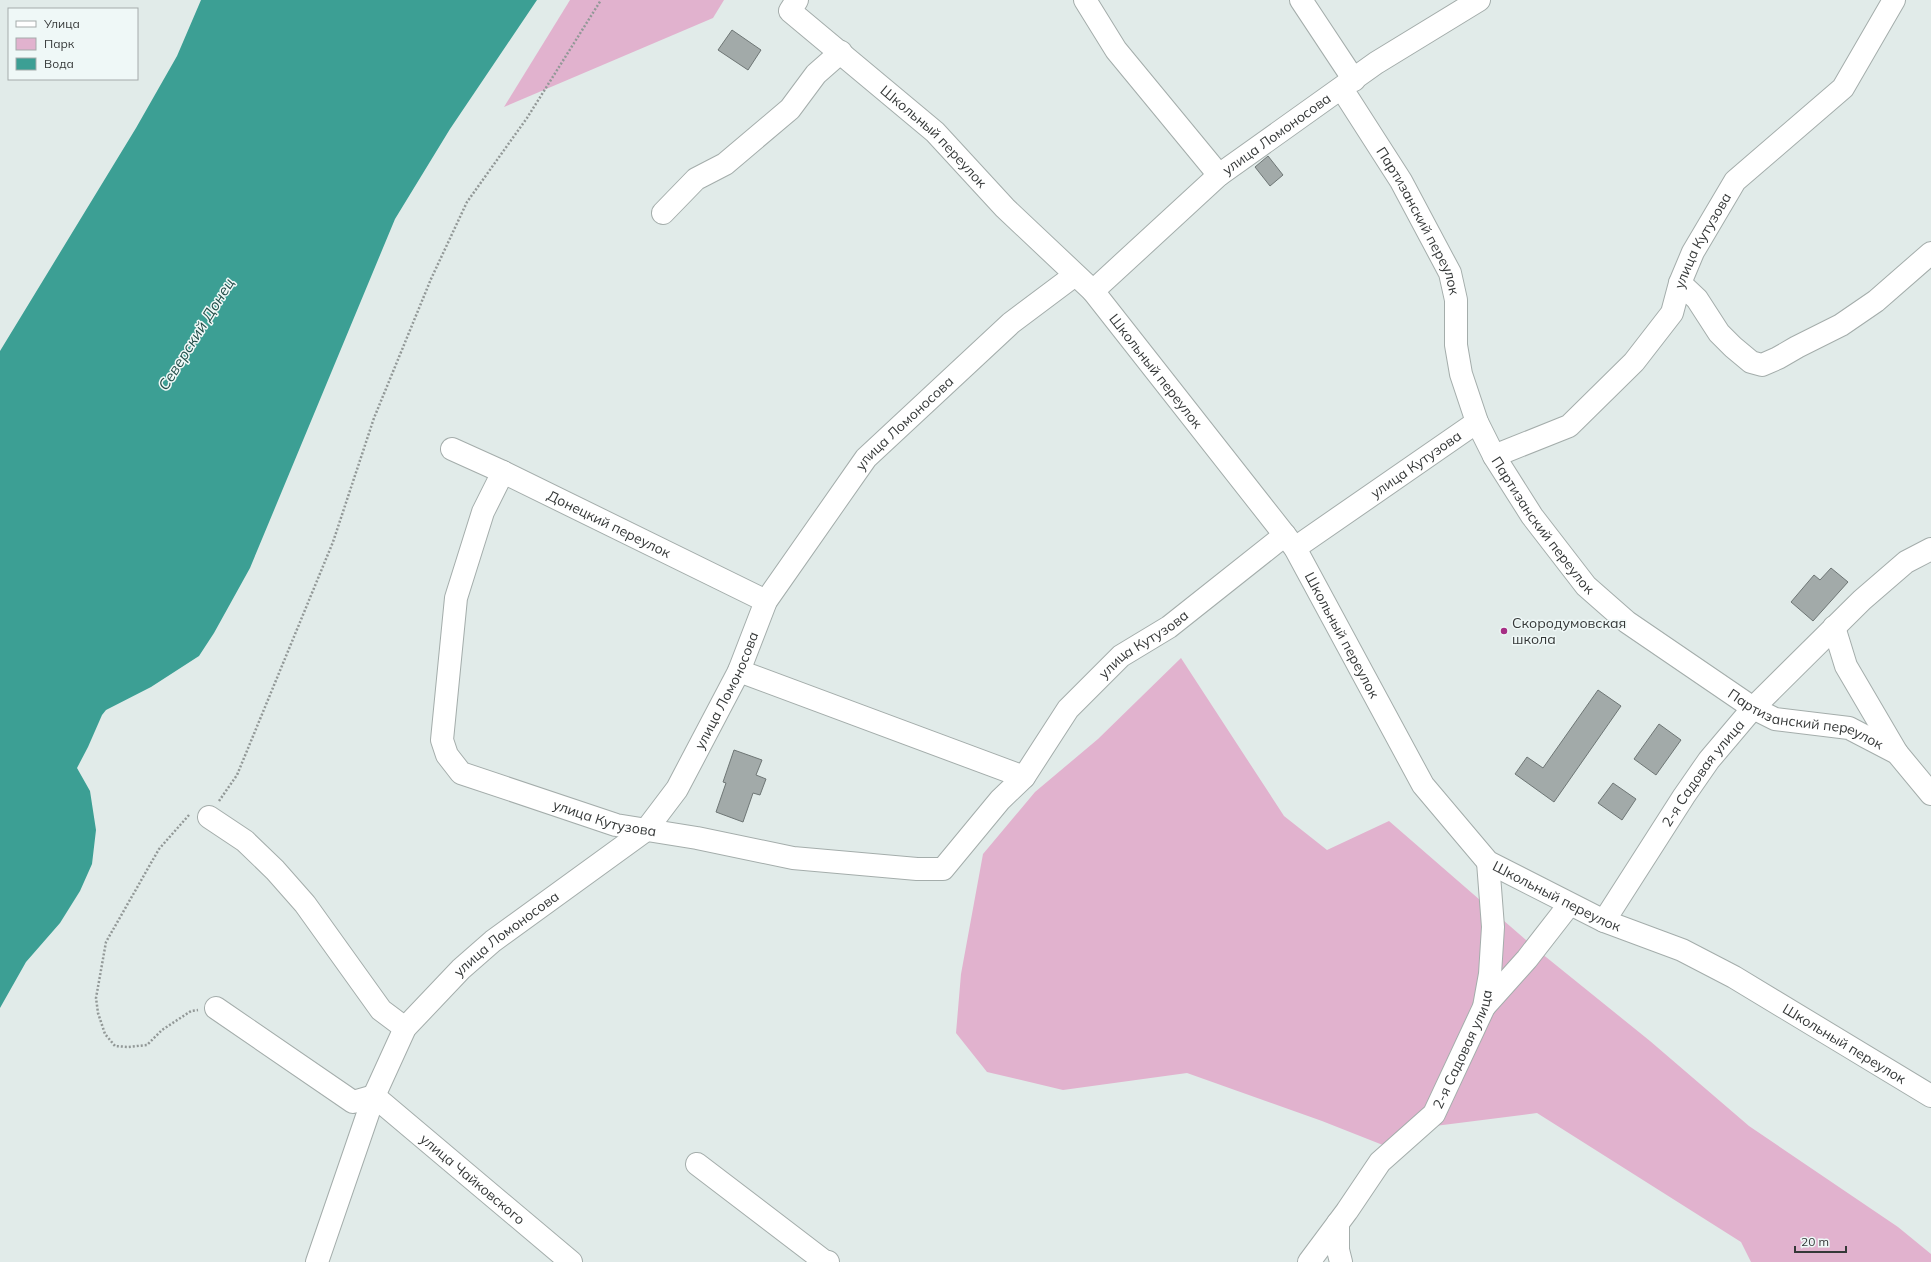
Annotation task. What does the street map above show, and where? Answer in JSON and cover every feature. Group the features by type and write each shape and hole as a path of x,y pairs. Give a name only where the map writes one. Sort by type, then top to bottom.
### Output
{"street":[{"path":"1085,0 1116,50 1219,175"},
{"name":"Партизанский переулок","path":"1301,0 1450,273 1456,300 1456,345 1461,374 1477,422 1494,456 1532,516 1586,586 1627,622 1753,708 1775,719 1849,728 1897,753 1931,794"},
{"name":"улица Ломоносова","path":"1093,291 1219,175 1348,85 1376,63 1479,0"},
{"name":"улица Кутузова","path":"1494,456 1569,426 1634,362 1672,313 1680,283 1693,252 1735,181 1843,88 1894,0"},
{"name":"Школьный переулок","path":"793,5 841,52 935,132 1005,208 1093,291 1290,541 1423,785 1488,862 1604,921 1682,950 1734,977 1931,1096"},
{"path":"663,213 696,179 724,164 790,109 816,74 841,52"},
{"path":"1680,283 1697,299 1719,333 1751,362 1762,365 1841,326 1876,301 1931,253"},
{"name":"улица Ломоносова","path":"317,1262 374,1096 405,1028 461,969 494,941 646,830 677,790 739,671 766,601 866,458 1011,323 1075,275"},
{"name":"улица Кутузова","path":"503,472 482,512 456,598 442,740 447,755 461,773 616,825 793,858 917,869 943,869 1000,800 1024,776 1068,709 1121,656 1169,627 1290,541 1477,422"},
{"name":"Донецкий переулок","path":"452,449 503,472 766,601"},
{"name":"2-я Садовая улица","path":"1604,921 1684,796 1709,760 1753,708 1862,600 1906,562 1931,549"},
{"path":"1834,627 1846,666 1897,753"},
{"path":"739,671 1024,776"},
{"path":"209,817 245,841 275,870 305,904 381,1010 405,1028"},
{"name":"2-я Садовая улица","path":"1309,1262 1380,1162 1434,1114 1484,1007 1490,974 1493,927 1488,862"},
{"path":"1484,1007 1527,959 1570,905"},
{"path":"216,1008 353,1102 374,1096"},
{"name":"улица Чайковского","path":"374,1096 571,1262"},
{"path":"697,1164 826,1262"},
{"path":"1338,1223 1338,1250 1341,1262"}],"path":[{"path":"216,1008 191,1012 162,1030 147,1045 122,1047 115,1046 105,1034 98,1013 96,998 106,942 159,849 190,814 209,817 237,775 333,542 377,411 431,279 467,202 527,118 601,0"}],"green space":[{"path":"570,0 724,0 713,18 504,107"},
{"path":"1181,658 1284,816 1327,850 1389,821 1541,953 1650,1041 1749,1126 1898,1227 1931,1254 1931,1262 1751,1262 1741,1242 1537,1113 1427,1127 1398,1151 1322,1121 1187,1073 1063,1090 987,1072 956,1033 961,974 983,854 1035,792 1098,739"}],"water":[{"name":"Северский Донец","path":"201,0 537,0 450,129 395,219 250,568 214,633 199,656 151,687 106,710 102,715 77,768 90,791 96,830 92,864 80,891 60,923 26,962 0,1008 0,351 136,128 177,56"}],"building":[{"path":"732,30 761,50 748,70 718,50"},
{"path":"1268,156 1283,175 1270,186 1255,167"},
{"path":"1831,568 1848,582 1813,621 1791,602 1814,575 1820,580"},
{"path":"1598,690 1621,706 1554,802 1515,774 1527,757 1543,768"},
{"path":"1659,724 1681,740 1656,775 1634,759"},
{"path":"734,750 762,760 756,775 766,779 760,795 753,793 743,822 716,812 726,783 723,782"},
{"path":"1613,783 1636,799 1622,820 1598,803"}],"place":[{"name":"Скородумовская школа","path":"1504,631"}]}
